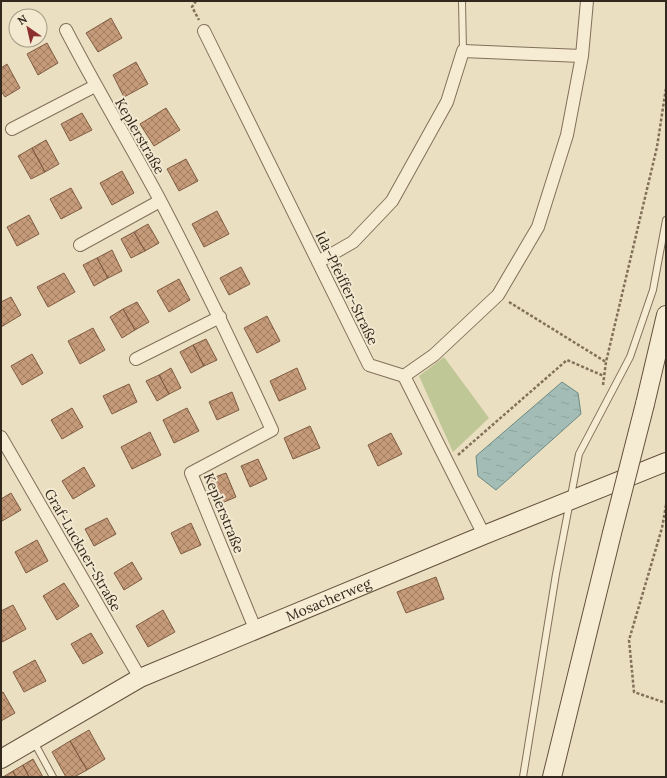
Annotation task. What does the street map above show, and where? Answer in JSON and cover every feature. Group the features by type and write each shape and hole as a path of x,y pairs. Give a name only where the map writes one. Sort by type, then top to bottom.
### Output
{"street":[{"path":"484,535 449,462 404,376 434,355 498,295 538,227 566,135 582,56 587,1"},
{"name":"Keplerstraße","path":"66,30 95,86 160,201 220,317 272,430 191,472 256,631"},
{"name":"Ida-Pfeiffer-Straße","path":"204,31 369,365 404,376"},
{"path":"318,262 353,242 392,201 446,102 462,52 582,56"},
{"path":"12,129 95,86"},
{"path":"80,245 160,201"},
{"path":"552,777 666,315"},
{"path":"136,358 220,317"},
{"name":"Graf-Luckner-Straße","path":"1,437 140,678"},
{"name":"Mosacherweg","path":"1,759 140,678 484,535 666,462"}],"lane":[{"path":"462,1 462,52"},
{"path":"523,777 543,652 579,454 630,356 653,290 666,220"},
{"path":"33,740 53,777"}],"path":[{"path":"196,1 192,7 204,31"},
{"path":"449,462 567,360 604,376 606,362 657,147 666,88"},
{"path":"498,295 606,362"},
{"path":"666,504 662,528 629,640 634,692 666,703"}],"green space":[{"path":"444,357 489,418 453,452 419,376"}],"water":[{"path":"562,382 578,393 581,414 496,490 478,476 476,456"}],"building":[{"path":"111,18 122,38 98,52 86,33"},
{"path":"48,45 58,63 38,75 27,54 38,48 48,48"},
{"path":"136,62 148,84 124,97 113,75"},
{"path":"7,64 20,88 5,97 1,91 1,68"},
{"path":"166,108 180,130 154,146 140,124"},
{"path":"82,113 92,130 70,141 61,124"},
{"path":"46,140 59,164 45,172 32,148"},
{"path":"32,148 45,172 31,179 18,156"},
{"path":"186,159 198,181 179,191 167,169"},
{"path":"122,171 134,193 112,205 100,183"},
{"path":"71,188 82,208 61,219 50,199"},
{"path":"217,211 229,234 204,247 192,224"},
{"path":"29,215 39,234 17,246 7,227"},
{"path":"148,224 159,243 145,251 134,232"},
{"path":"134,232 145,251 131,258 121,239"},
{"path":"112,250 122,271 108,278 97,258"},
{"path":"97,258 108,278 94,286 83,265"},
{"path":"241,267 250,284 229,295 220,278"},
{"path":"64,273 75,292 48,307 37,287"},
{"path":"179,279 190,300 169,312 157,291"},
{"path":"11,297 21,315 1,327 1,302"},
{"path":"137,302 149,322 135,330 123,309"},
{"path":"123,309 135,330 122,338 110,317"},
{"path":"267,316 280,341 257,353 244,328"},
{"path":"93,328 105,350 80,364 68,341"},
{"path":"206,339 217,360 204,366 193,345"},
{"path":"193,345 204,366 191,373 180,352"},
{"path":"32,354 43,373 22,385 11,366"},
{"path":"171,368 181,388 169,394 159,375"},
{"path":"297,368 306,389 279,401 270,381"},
{"path":"159,375 169,394 157,401 146,381"},
{"path":"129,384 137,402 112,414 103,396"},
{"path":"232,392 239,410 217,420 209,402"},
{"path":"72,408 83,427 62,439 51,420"},
{"path":"187,408 199,431 174,443 163,420"},
{"path":"310,426 320,448 293,459 284,438"},
{"path":"150,432 161,455 132,469 121,447"},
{"path":"391,433 402,454 378,466 368,445"},
{"path":"258,459 267,479 250,487 241,466"},
{"path":"84,467 95,486 73,499 62,481"},
{"path":"226,473 236,497 217,505 207,480"},
{"path":"11,493 21,510 2,521 1,499"},
{"path":"107,518 116,534 94,546 85,529"},
{"path":"191,523 201,545 181,554 171,533"},
{"path":"37,540 48,561 26,573 15,552"},
{"path":"132,562 142,579 124,590 114,573"},
{"path":"436,577 444,599 406,613 397,592"},
{"path":"64,583 79,606 57,620 43,596"},
{"path":"13,605 26,629 2,642 1,611"},
{"path":"163,610 175,632 148,647 136,626"},
{"path":"91,633 103,653 83,664 71,644"},
{"path":"35,660 46,681 24,692 13,672"},
{"path":"3,692 15,713 1,721 1,693"},
{"path":"89,730 105,759 87,770 70,741"},
{"path":"70,741 87,770 74,777 66,777 52,752"},
{"path":"33,759 43,777 29,777 23,765"},
{"path":"23,765 29,777 16,777 13,771"},
{"path":"13,771 16,777 3,777"}]}
